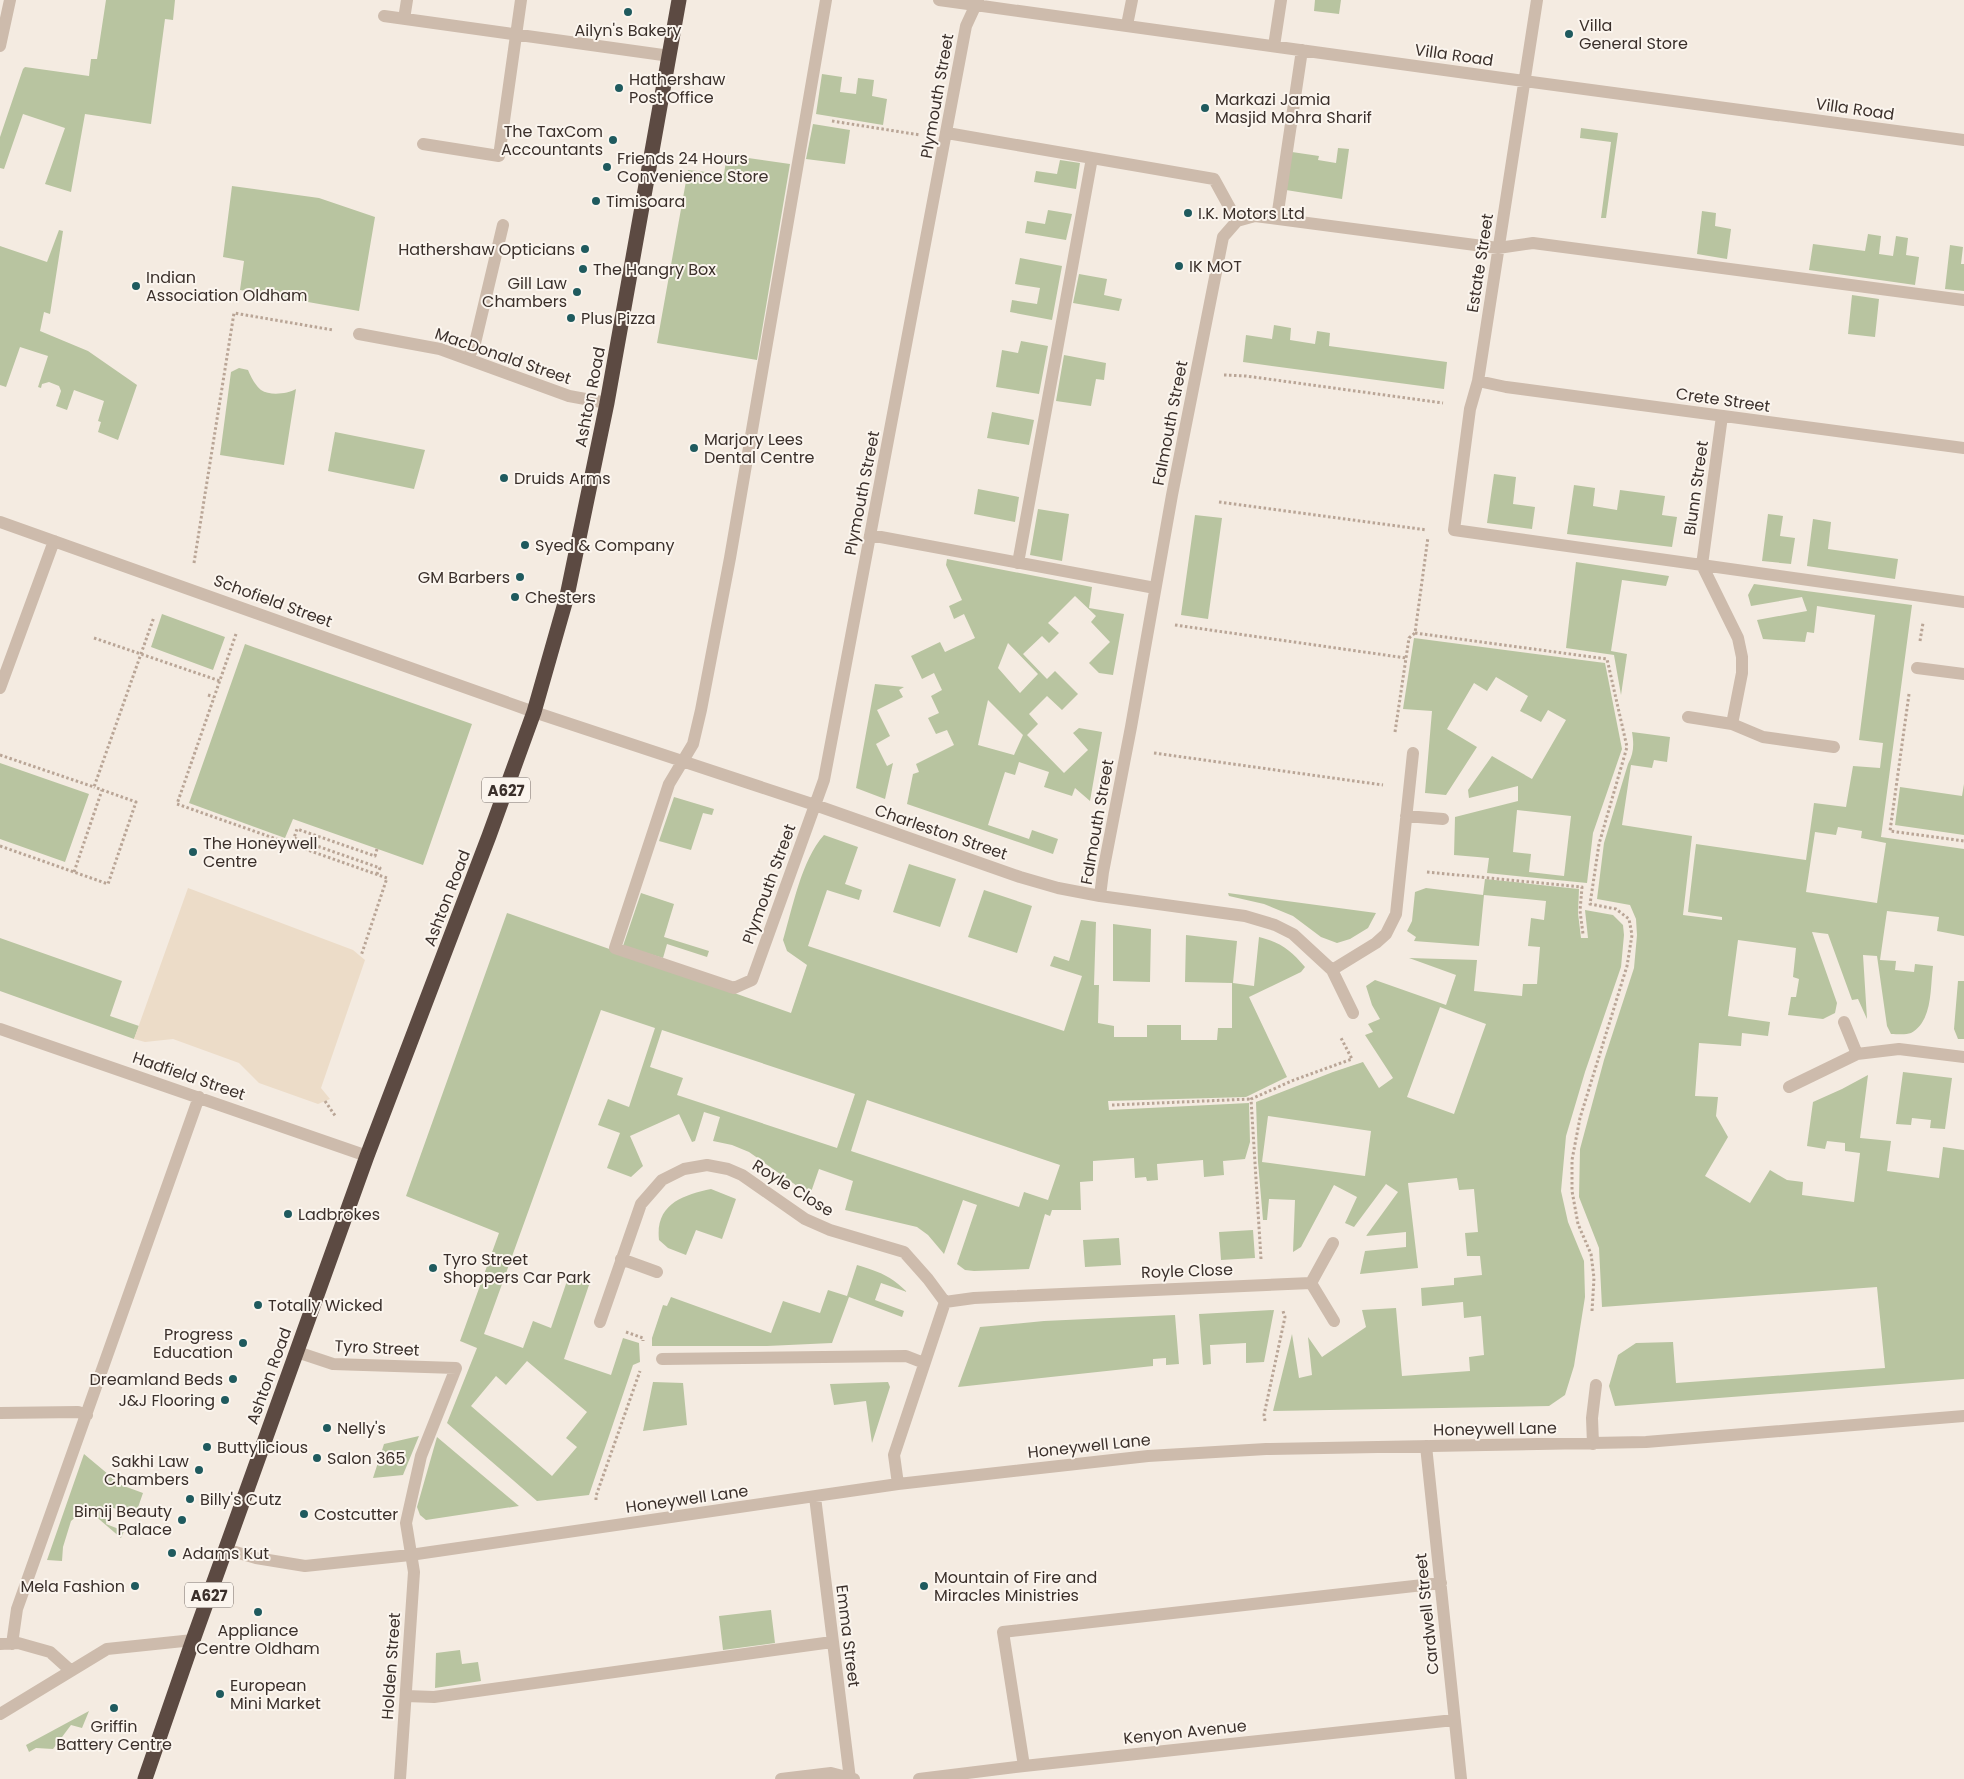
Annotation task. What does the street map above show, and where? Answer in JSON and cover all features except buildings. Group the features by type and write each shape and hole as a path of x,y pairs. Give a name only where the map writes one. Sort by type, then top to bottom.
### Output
{"highway":[{"name":"Ashton Road","path":"145,1779 192,1640 367,1156 489,836 534,712 567,596 608,403 679,0"}],"street":[{"path":"0,46 10,0"},
{"path":"404,19 407,0"},
{"path":"423,144 499,156 521,0"},
{"path":"683,761 693,744 701,710 732,548 826,0"},
{"name":"Villa Road","path":"940,0 977,3 1524,81 1964,140"},
{"path":"1127,25 1132,0"},
{"path":"1274,46 1281,0"},
{"name":"Estate Street","path":"1537,0 1478,381 1470,409 1454,530 1702,565"},
{"name":"Plymouth Street","path":"683,761 669,784 614,948 734,988 752,980 824,780 966,26 977,3"},
{"path":"384,16 670,56"},
{"path":"1277,218 1302,50"},
{"path":"947,133 1214,179 1237,222 1255,216 1277,218 1498,248 1533,243 1964,300"},
{"path":"1018,563 1092,158"},
{"name":"Falmouth Street","path":"1100,896 1155,588 1223,237 1237,222"},
{"path":"468,359 475,343 503,224"},
{"name":"MacDonald Street","path":"359,334 440,349 569,396 608,403"},
{"name":"Crete Street","path":"1478,381 1506,387 1964,448"},
{"name":"Blunn Street","path":"1702,565 1722,416"},
{"name":"Schofield Street","path":"0,522 534,712"},
{"path":"870,535 1155,588"},
{"path":"0,688 54,541"},
{"path":"1702,565 1964,602"},
{"path":"1702,565 1738,638 1742,657 1742,673 1732,724"},
{"path":"1917,668 1964,674"},
{"name":"Charleston Street","path":"534,712 683,761 1020,877 1058,888 1100,896 1245,916 1274,925 1293,934 1332,970 1354,1013"},
{"path":"1688,718 1732,724 1763,737 1834,747"},
{"path":"1332,970 1376,943 1386,934 1396,914 1413,753"},
{"path":"1406,816 1443,819"},
{"path":"1844,1022 1857,1054"},
{"name":"Hadfield Street","path":"0,1029 367,1156"},
{"path":"1789,1086 1857,1054 1899,1049 1964,1058"},
{"path":"70,1670 50,1652 18,1643 6,1644 198,1096"},
{"name":"Royle Close","path":"600,1322 640,1204 662,1180 692,1168 712,1165 742,1175 808,1221 830,1230 904,1252 945,1302 974,1298 1311,1283"},
{"path":"1333,1243 1311,1283 1334,1321"},
{"path":"621,1259 657,1272"},
{"path":"898,1484 894,1455 945,1302"},
{"name":"Tyro Street","path":"297,1352 333,1364 456,1368"},
{"path":"662,1359 906,1356 924,1363"},
{"name":"Holden Street","path":"400,1779 414,1572 406,1523 421,1456 456,1368"},
{"path":"1593,1444 1592,1418 1596,1385"},
{"path":"0,1413 78,1412 87,1415"},
{"name":"Honeywell Lane","path":"225,1549 256,1558 305,1566 410,1555 898,1484 1148,1456 1266,1449 1593,1444 1656,1441 1964,1416"},
{"name":"Cardwell Street","path":"1426,1446 1461,1779"},
{"name":"Emma Street","path":"815,1497 832,1642 852,1779"},
{"path":"1024,1766 1003,1632 1441,1583"},
{"path":"0,1714 107,1649 192,1640"},
{"path":"406,1696 434,1697 832,1642"},
{"name":"Kenyon Avenue","path":"920,1779 1024,1766 1454,1720"},
{"path":"781,1779 830,1773 852,1779"}],"path":[{"path":"807,117 920,135"},
{"path":"194,563 234,313 333,330"},
{"path":"1238,376 1448,404"},
{"path":"1220,502 1429,531 1415,633 1409,638 1395,733"},
{"path":"1926,597 1917,668 1910,689 1890,831 1964,841"},
{"path":"94,787 154,617"},
{"path":"1206,629 1406,658"},
{"path":"237,632 178,804 387,878 361,956"},
{"path":"1415,633 1607,659 1627,747 1599,844 1590,904 1616,909 1629,919 1632,935 1627,966 1580,1118 1572,1160 1572,1191 1578,1224 1591,1254 1594,1278 1592,1311"},
{"path":"94,638 220,682"},
{"path":"208,695 214,697"},
{"path":"1151,753 1389,786"},
{"path":"0,755 136,802 108,884 0,846"},
{"path":"74,872 102,790"},
{"path":"377,849 375,856 297,829 294,838 380,868 378,874"},
{"path":"1420,871 1582,887 1580,911 1583,934"},
{"path":"1112,1105 1251,1099 1294,1080 1352,1059 1341,1038"},
{"path":"1251,1099 1261,1264"},
{"path":"325,1101 339,1121"},
{"path":"1265,1421 1264,1415 1285,1317 1281,1303"},
{"path":"600,1322 643,1338 644,1348"},
{"path":"596,1503 596,1496 641,1368 646,1367"}],"green space":[{"path":"106,0 175,0 173,20 165,19 151,124 85,114 71,192 45,184 65,128 23,114 4,169 0,168 0,137 23,69 25,67 89,76 91,59 97,59"},
{"path":"1315,0 1341,0 1339,14 1314,11"},
{"path":"822,74 842,77 840,92 856,94 858,78 874,80 872,96 887,99 883,125 816,114"},
{"path":"813,124 850,130 845,164 806,159"},
{"path":"1581,128 1618,133 1606,218 1601,218 1611,142 1580,138"},
{"path":"1338,148 1349,149 1342,199 1286,190 1292,152 1319,156 1318,160 1336,163"},
{"path":"727,155 790,164 757,360 657,343 688,170 724,174"},
{"path":"1060,160 1080,163 1076,189 1034,182 1036,171 1057,174"},
{"path":"232,186 319,198 375,217 359,311 240,290 244,261 223,257"},
{"path":"1048,210 1072,214 1066,240 1025,233 1027,221 1045,224"},
{"path":"1702,211 1716,213 1715,226 1731,229 1727,259 1697,254"},
{"path":"59,230 63,231 50,314 44,312 40,331 88,351 137,385 118,440 98,432 101,422 98,421 104,401 74,390 67,410 56,406 61,391 59,386 49,382 42,384 41,388 38,387 48,356 20,347 6,387 0,385 0,246 47,262"},
{"path":"1868,234 1881,236 1879,254 1893,256 1896,236 1908,238 1906,255 1919,257 1915,285 1809,270 1813,244 1865,251"},
{"path":"1950,245 1963,247 1961,264 1964,264 1964,291 1945,289"},
{"path":"1020,258 1062,266 1052,320 1010,312 1012,300 1037,304 1040,288 1015,284"},
{"path":"1079,274 1107,279 1104,295 1122,299 1119,311 1073,303"},
{"path":"1852,295 1879,299 1875,337 1848,334"},
{"path":"1274,325 1291,328 1290,340 1315,344 1317,331 1330,333 1329,346 1447,362 1444,389 1243,362 1246,335 1272,339"},
{"path":"1021,341 1048,346 1039,394 996,387 1002,350 1018,353"},
{"path":"1064,355 1106,363 1104,380 1096,379 1091,406 1056,401"},
{"path":"239,368 248,370 257,386 265,392 278,394 296,389 284,465 220,455 231,372"},
{"path":"992,412 1034,420 1029,445 987,438"},
{"path":"335,432 425,450 414,489 328,471"},
{"path":"1494,474 1516,477 1513,504 1535,507 1532,529 1487,523"},
{"path":"1574,485 1595,488 1593,506 1617,510 1620,490 1665,496 1662,515 1677,517 1672,547 1567,534"},
{"path":"978,489 1019,497 1015,522 974,514"},
{"path":"1038,509 1069,514 1062,561 1030,555"},
{"path":"1768,514 1783,516 1780,536 1795,538 1791,564 1762,561"},
{"path":"1195,515 1222,518 1208,619 1181,615"},
{"path":"1813,519 1831,522 1828,549 1898,559 1895,579 1807,566"},
{"path":"947,559 1092,587 1089,608 1124,614 1113,675 1099,673 1089,663 1110,642 1091,622 1096,616 1075,596 1048,623 1059,633 1049,643 1042,636 1023,654 1047,679 1055,671 1078,694 1062,710 1047,696 1029,714 1038,724 1027,735 1064,773 1088,750 1073,733 1079,728 1102,732 1090,801 1075,788 1072,796 1044,787 1049,772 1019,762 1015,775 1005,772 988,825 1029,839 1032,830 1058,839 1053,854 907,804 913,774 919,772 916,764 954,745 947,730 936,734 928,718 939,713 931,696 942,690 934,673 922,679 911,656 940,642 945,652 975,638 964,614 954,619 949,606 962,600 946,565","holes":["1008,643 1038,674 1020,693 998,668","988,700 1023,735 1014,755 978,745"]},
{"path":"1576,562 1669,576 1666,586 1622,580 1611,651 1627,654 1621,695 1614,655 1566,648"},
{"path":"1754,584 1912,605 1881,837 1964,849 1964,936 1937,931 1939,917 1887,911 1880,960 1896,961 1895,970 1914,972 1915,964 1933,966 1931,994 1927,1012 1918,1028 1907,1034 1891,1034 1887,1026 1877,956 1863,955 1867,1019 1858,999 1852,1000 1828,934 1812,932 1837,1003 1835,1013 1823,1019 1788,1015 1791,997 1796,997 1799,979 1793,977 1796,948 1738,940 1728,1016 1770,1022 1768,1036 1742,1033 1741,1046 1699,1043 1695,1096 1718,1097 1716,1116 1728,1137 1705,1176 1750,1203 1770,1170 1787,1180 1803,1182 1802,1195 1854,1202 1860,1153 1845,1151 1845,1143 1827,1141 1825,1149 1807,1146 1813,1102 1868,1075 1860,1138 1891,1141 1887,1171 1939,1178 1943,1147 1964,1150 1964,1379 1615,1406 1609,1386 1618,1355 1636,1343 1673,1342 1676,1383 1885,1368 1877,1287 1602,1307 1599,1248 1579,1197 1580,1149 1604,1060 1634,968 1637,935 1636,919 1630,905 1597,899 1604,843 1630,760 1633,744 1632,732 1670,737 1667,762 1654,760 1652,768 1631,765 1622,825 1692,836 1683,915 1722,920 1722,917 1688,912 1696,844 1806,860 1814,803 1846,807 1853,766 1880,768 1883,743 1859,740 1875,615 1817,606 1814,633 1807,632 1805,642 1763,639 1757,620 1807,611 1802,597 1751,606 1748,595","holes":["1838,827 1862,831 1861,838 1886,843 1877,903 1806,892 1815,832 1836,835"]},
{"path":"162,614 225,637 213,670 151,647"},
{"path":"1414,638 1605,663 1622,749 1593,833 1587,883 1487,873 1489,858 1454,855 1455,817 1518,801 1518,786 1469,798 1468,790 1492,756 1532,779 1566,720 1548,710 1541,722 1520,711 1528,696 1496,677 1487,691 1474,683 1447,729 1477,747 1446,795 1425,793 1432,711 1403,709","holes":["1517,810 1571,816 1564,876 1529,872 1531,854 1513,852"]},
{"path":"245,644 472,724 423,865 293,819 285,838 189,803"},
{"path":"875,684 904,687 899,690 903,697 877,710 890,736 876,744 887,766 893,763 885,799 856,788"},
{"path":"0,763 89,794 65,862 0,839"},
{"path":"1964,784 1964,835 1895,825 1900,787 1962,796"},
{"path":"674,797 714,809 712,815 703,813 691,850 659,841"},
{"path":"824,835 858,847 845,884 862,890 859,900 827,890 808,946 1064,1031 1082,976 1050,966 1054,956 1069,961 1081,920 1096,922 1094,985 1099,985 1098,1023 1114,1026 1114,1037 1147,1037 1147,1025 1181,1025 1181,1040 1217,1040 1218,1028 1232,1028 1232,983 1185,982 1186,935 1237,941 1233,983 1254,986 1259,937 1274,942 1290,952 1305,967 1301,972 1249,997 1287,1077 1246,1097 1108,1101 1109,1110 1249,1103 1250,1142 1245,1159 1223,1161 1224,1175 1204,1177 1203,1160 1157,1164 1158,1180 1147,1181 1146,1177 1135,1178 1134,1158 1093,1161 1093,1181 1080,1182 1081,1210 1052,1210 1050,1216 1045,1214 1029,1269 974,1271 965,1270 957,1264 977,1205 963,1200 944,1254 928,1235 917,1227 845,1210 853,1181 819,1169 810,1195 749,1152 732,1145 713,1141 720,1117 704,1112 695,1141 692,1142 679,1114 630,1136 643,1166 631,1177 607,1168 620,1133 598,1125 608,1099 629,1107 655,1028 601,1010 484,1334 523,1348 533,1321 551,1328 568,1278 589,1285 564,1359 611,1375 623,1338 639,1343 640,1362 633,1365 589,1495 537,1501 447,1423 477,1348 460,1341 499,1233 406,1196 507,913 791,1013 807,965 787,951 783,940 799,885 809,858","holes":["662,1030 855,1094 837,1148 677,1095 683,1078 650,1067","867,1100 1060,1165 1048,1200 1024,1192 1019,1207 851,1151","527,1361 587,1412 566,1438 577,1447 552,1476 471,1406 496,1376 506,1385"]},
{"path":"909,864 956,879 940,927 893,912"},
{"path":"1485,879 1579,889 1578,913 1581,938 1588,938 1585,910 1613,915 1623,925 1621,967 1585,1072 1566,1136 1561,1191 1568,1222 1584,1261 1585,1297 1574,1366 1565,1395 1549,1406 1273,1411 1292,1334 1299,1378 1312,1375 1308,1337 1322,1357 1366,1327 1362,1310 1396,1308 1402,1376 1470,1371 1469,1357 1484,1355 1481,1316 1464,1318 1463,1302 1422,1306 1421,1288 1454,1285 1454,1278 1482,1275 1480,1256 1467,1256 1465,1233 1478,1232 1474,1189 1459,1190 1457,1178 1408,1183 1418,1268 1360,1274 1365,1251 1406,1247 1406,1232 1366,1236 1398,1192 1386,1184 1354,1227 1345,1223 1357,1197 1334,1185 1301,1247 1293,1252 1295,1200 1269,1199 1267,1220 1263,1220 1258,1162 1256,1102 1363,1062 1379,1088 1393,1078 1365,1035 1373,1032 1368,1024 1380,1019 1372,1005 1366,986 1375,980 1446,1005 1456,975 1409,958 1477,960 1474,991 1522,996 1523,984 1537,984 1540,947 1528,946 1531,918 1544,920 1546,901 1484,895 1479,946 1414,941 1416,937 1407,931 1412,921 1415,892 1426,888 1483,895","holes":["1440,1007 1486,1024 1454,1114 1407,1097","1268,1116 1371,1131 1365,1176 1262,1162"]},
{"path":"984,890 1032,906 1017,953 968,937"},
{"path":"641,893 674,904 664,937 709,951 707,957 667,944 663,958 623,946"},
{"path":"1228,893 1376,913 1368,928 1350,939 1337,943 1321,937 1293,916 1264,904 1229,896"},
{"path":"1113,924 1151,929 1150,982 1113,981"},
{"path":"0,938 122,981 110,1016 139,1026 134,1039 0,991"},
{"path":"1958,981 1964,981 1964,1039 1958,1039 1954,1029"},
{"path":"1903,1072 1952,1078 1945,1129 1930,1128 1931,1120 1912,1118 1911,1125 1896,1124"},
{"path":"711,1189 736,1199 722,1239 696,1230 686,1255 668,1248 659,1240 659,1228 666,1210 681,1198"},
{"path":"1253,1230 1255,1258 1221,1260 1219,1232"},
{"path":"1119,1238 1121,1265 1085,1267 1083,1240"},
{"path":"857,1265 884,1275 907,1292 881,1283 875,1300 904,1311 902,1317 849,1297 832,1343 767,1346 652,1346 652,1338 663,1305 667,1306 671,1297 771,1333 783,1301 820,1313 828,1290 847,1296"},
{"path":"1274,1310 1264,1362 1246,1363 1246,1343 1210,1345 1211,1364 1203,1365 1199,1314"},
{"path":"1175,1315 1179,1364 1166,1365 1166,1358 1153,1359 1153,1366 958,1387 980,1327 1044,1321"},
{"path":"653,1382 683,1383 687,1425 643,1431"},
{"path":"888,1382 890,1387 872,1443 866,1401 834,1405 830,1384"},
{"path":"419,1436 403,1475 373,1478 384,1444"},
{"path":"437,1437 519,1506 426,1520 420,1515 417,1507"},
{"path":"84,1454 121,1485 143,1493 135,1516 111,1507 106,1524 124,1531 121,1538 86,1508 71,1521 63,1547 62,1561 47,1560"},
{"path":"771,1610 775,1643 723,1650 719,1616"},
{"path":"460,1650 462,1664 478,1662 481,1681 435,1688 436,1653"},
{"path":"89,1711 82,1728 71,1725 53,1749 36,1748 29,1752 26,1745"}],"shaded area":[{"path":"188,888 353,950 365,960 321,1088 330,1099 318,1104 259,1083 239,1063 173,1039 145,1042 134,1039"}],"place":[{"name":"Ailyn's Bakery","path":"628,12"},
{"name":"Villa General Store","path":"1569,34"},
{"name":"Hathershaw Post Office","path":"619,88"},
{"name":"Markazi Jamia Masjid Mohra Sharif","path":"1205,108"},
{"name":"The TaxCom Accountants","path":"613,140"},
{"name":"Friends 24 Hours Convenience Store","path":"607,167"},
{"name":"Timisoara","path":"596,201"},
{"name":"I.K. Motors Ltd","path":"1188,213"},
{"name":"Hathershaw Opticians","path":"585,249"},
{"name":"IK MOT","path":"1179,266"},
{"name":"The Hangry Box","path":"583,269"},
{"name":"Indian Association Oldham","path":"136,286"},
{"name":"Gill Law Chambers","path":"577,292"},
{"name":"Plus Pizza","path":"571,318"},
{"name":"Marjory Lees Dental Centre","path":"694,448"},
{"name":"Druids Arms","path":"504,478"},
{"name":"Syed & Company","path":"525,545"},
{"name":"GM Barbers","path":"520,577"},
{"name":"Chesters","path":"515,597"},
{"name":"The Honeywell Centre","path":"193,852"},
{"name":"Ladbrokes","path":"288,1214"},
{"name":"Tyro Street Shoppers Car Park","path":"433,1268"},
{"name":"Totally Wicked","path":"258,1305"},
{"name":"Progress Education","path":"243,1343"},
{"name":"Dreamland Beds","path":"233,1379"},
{"name":"J&J Flooring","path":"225,1400"},
{"name":"Nelly's","path":"327,1428"},
{"name":"Buttylicious","path":"207,1447"},
{"name":"Salon 365","path":"317,1458"},
{"name":"Sakhi Law Chambers","path":"199,1470"},
{"name":"Billy's Cutz","path":"190,1499"},
{"name":"Costcutter","path":"304,1514"},
{"name":"Bimij Beauty Palace","path":"182,1520"},
{"name":"Adams Kut","path":"172,1553"},
{"name":"Mela Fashion","path":"135,1586"},
{"name":"Mountain of Fire and Miracles Ministries","path":"924,1586"},
{"name":"Appliance Centre Oldham","path":"258,1612"},
{"name":"European Mini Market","path":"220,1694"},
{"name":"Griffin Battery Centre","path":"114,1708"}]}
